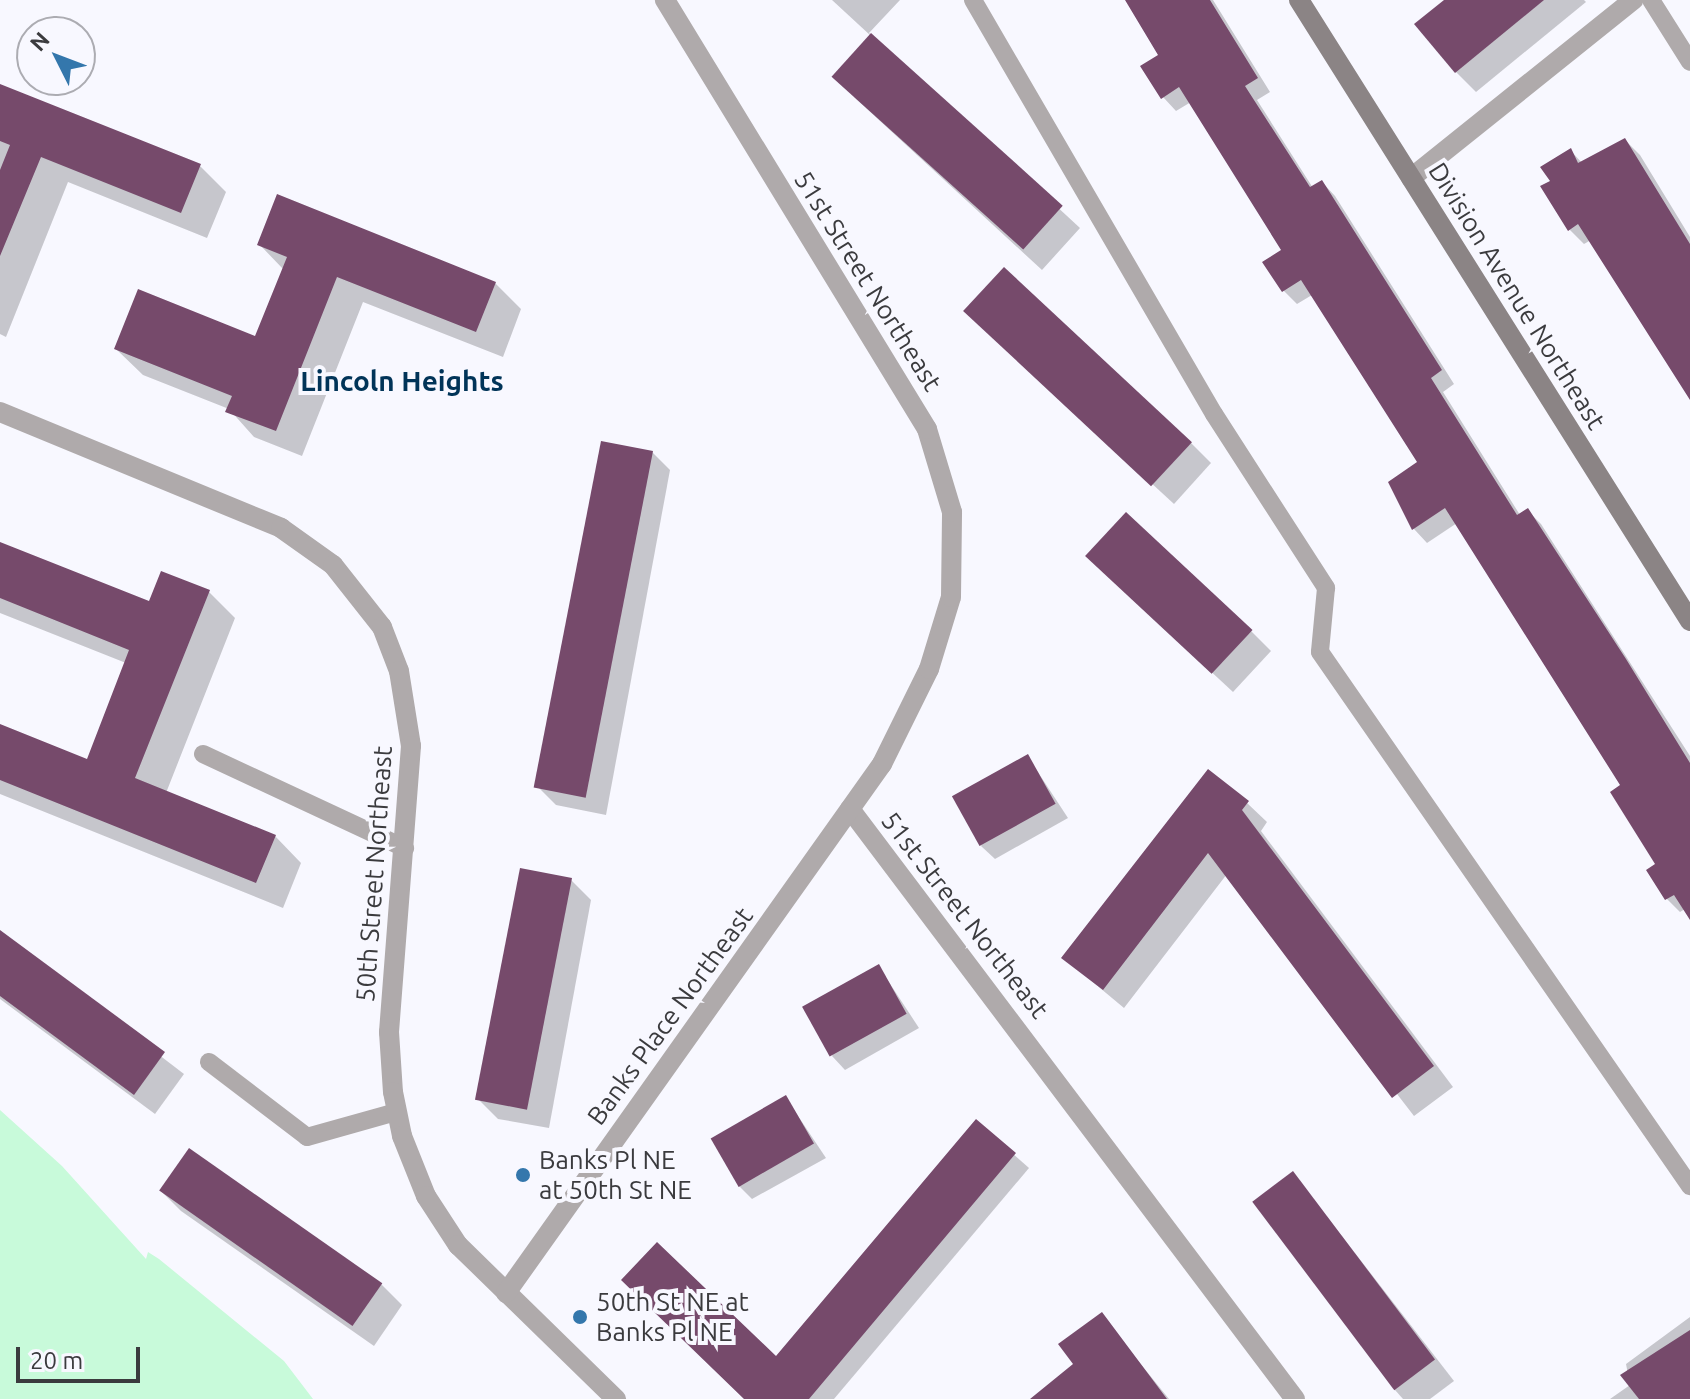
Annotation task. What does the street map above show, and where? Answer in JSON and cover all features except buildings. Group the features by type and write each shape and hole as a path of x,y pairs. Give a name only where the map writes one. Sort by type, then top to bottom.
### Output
{"street":[{"name":"51st Street Northeast","path":"665,0 917,410 948,490 954,555 941,636 907,718 850,809 1295,1399"},
{"name":"Division Avenue Northeast","path":"1299,0 1690,621"},
{"path":"1411,178 1633,0"},
{"name":"50th Street Northeast","path":"0,412 274,524 308,544 355,588 389,642 406,700 411,762 389,1032 396,1112 435,1213 506,1293 616,1399"},
{"name":"Banks Place Northeast","path":"506,1293 850,809"}],"lane":[{"path":"973,0 1214,414 1326,588 1320,652 1690,1186"},
{"path":"1651,0 1690,62"},
{"path":"203,754 405,848"},
{"path":"209,1062 307,1137 396,1112"}],"green space":[{"path":"0,1110 62,1166 146,1259 148,1252 159,1259 284,1361 313,1399 0,1399"}],"place":[{"name":"Banks Pl NE at 50th St NE","path":"523,1175"},
{"name":"50th St NE at Banks Pl NE","path":"580,1317"}],"district":[{"name":"Lincoln Heights","path":"402,381"}]}
